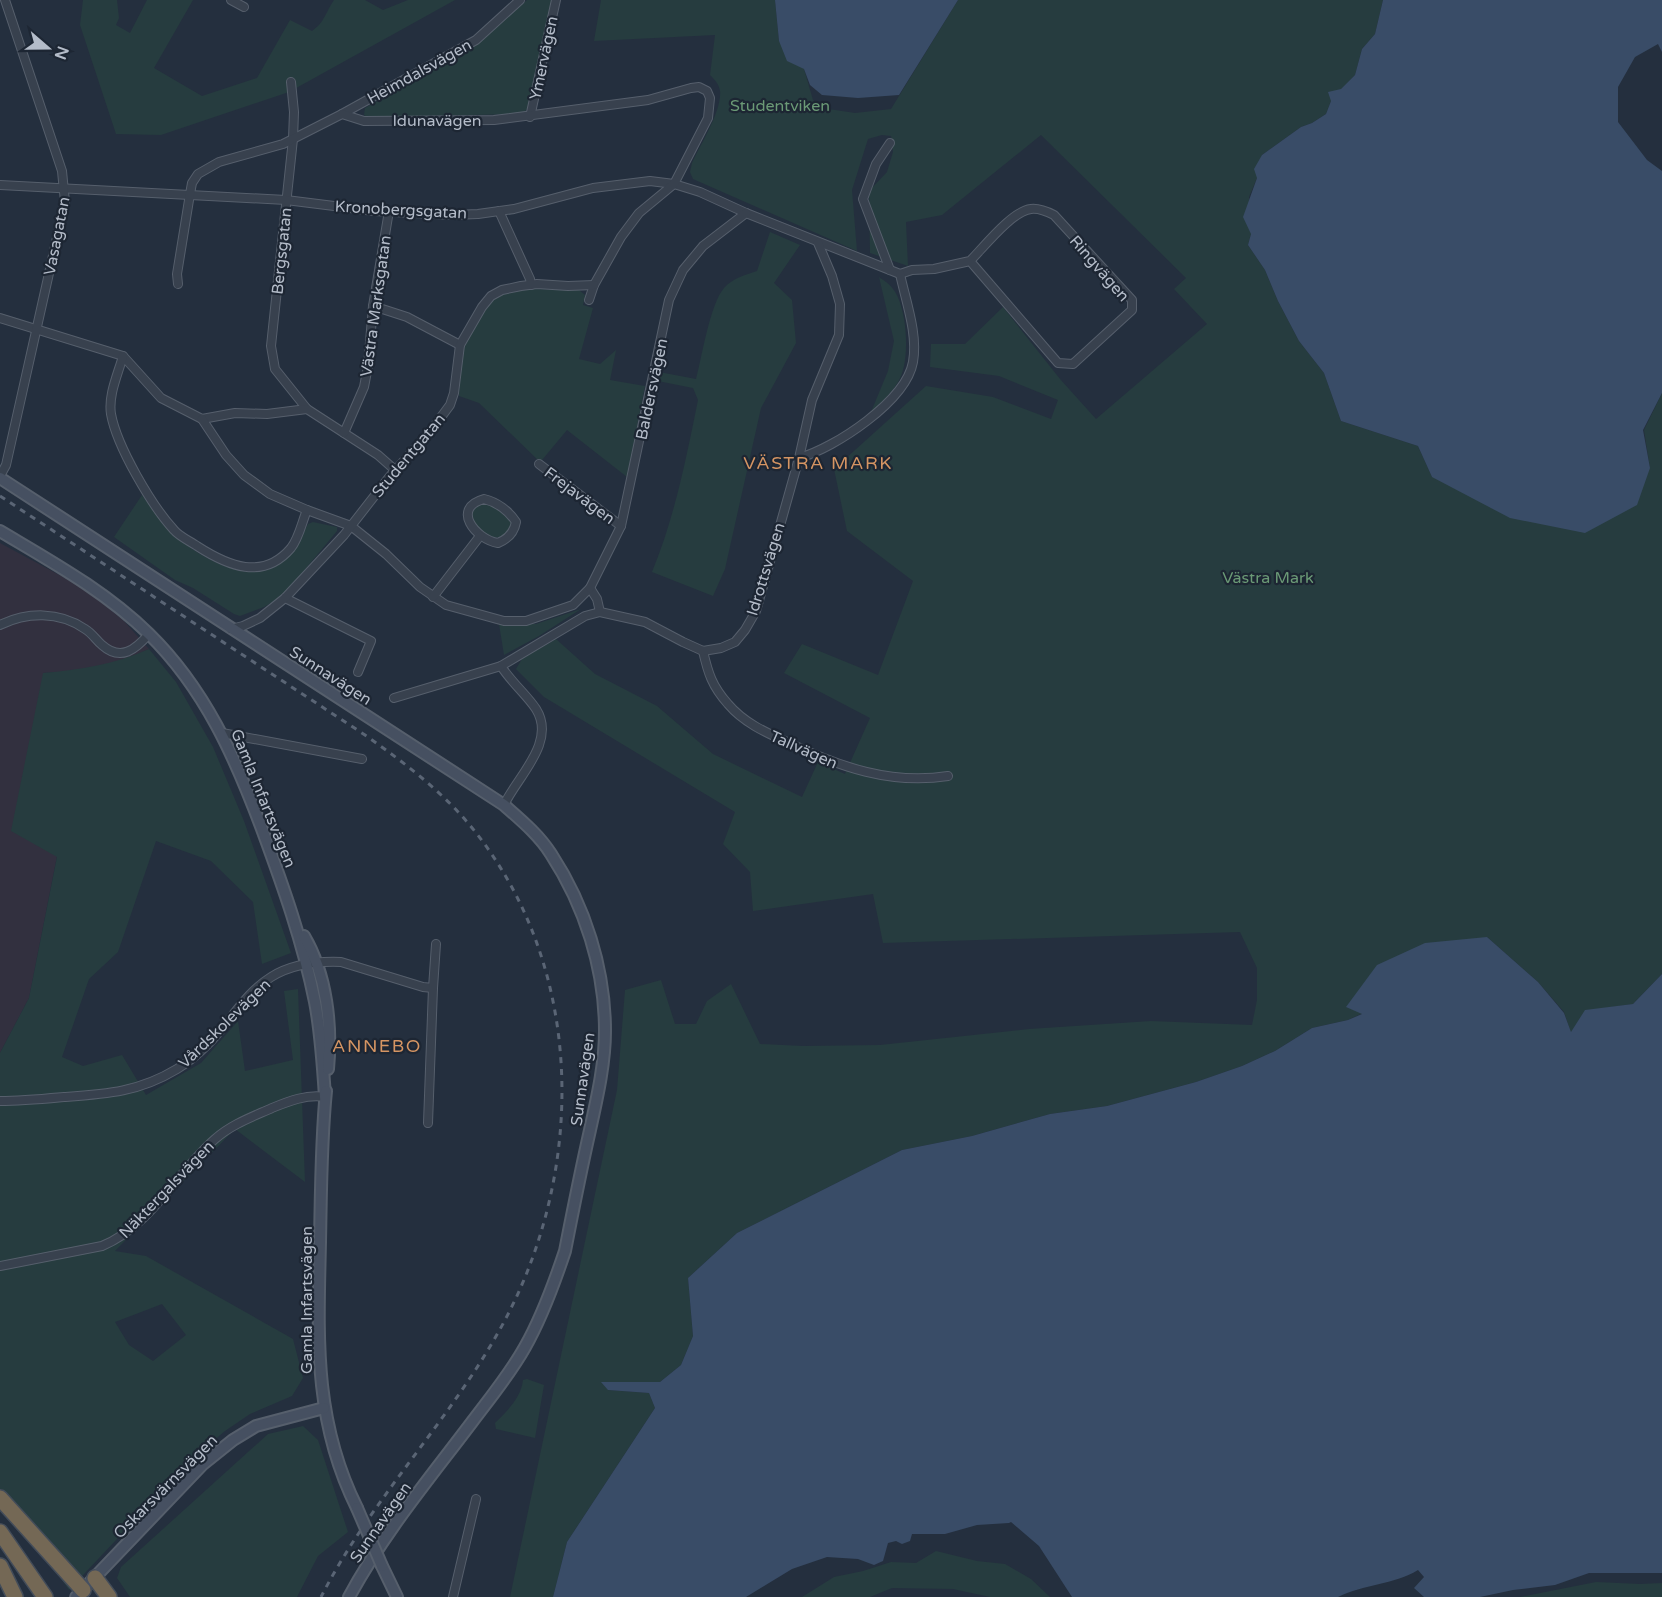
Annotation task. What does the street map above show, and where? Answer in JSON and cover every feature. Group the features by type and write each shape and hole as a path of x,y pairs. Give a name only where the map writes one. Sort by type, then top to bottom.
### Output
{"highway":[{"path":"0,1498 80,1594"},
{"path":"0,1532 45,1596"},
{"path":"0,1566 13,1597"},
{"path":"0,1578 13,1597"},
{"path":"95,1578 109,1597"}],"street":[{"name":"Vasagatan","path":"0,477 6,465 65,202 62,171 5,0"},
{"path":"231,0 244,8"},
{"name":"Heimdalsvägen","path":"342,114 476,40 520,0"},
{"name":"Ymervägen","path":"531,117 556,0"},
{"name":"Bergsgatan","path":"291,82 294,112 292,139 271,346 275,369 307,409 378,454 395,470"},
{"name":"Idunavägen","path":"342,114 364,120 494,120 648,100 699,87 707,91 710,98 708,118 674,184"},
{"path":"178,284 177,274 192,183 198,174 219,162 292,139 342,114"},
{"path":"890,143 876,164 863,199 890,270 900,274 970,261"},
{"name":"Kronobergsgatan","path":"0,185 286,200 388,212 453,215 500,211 593,188 650,181 674,184 700,192 818,243 890,270"},
{"path":"589,300 594,285 621,237 639,213 674,184"},
{"name":"Ringvägen","path":"1032,208 1043,209 1054,215 1132,300 1132,310 1073,364 1058,363 970,261 1019,212 1032,208"},
{"path":"500,211 531,285"},
{"name":"Västra Marksgatan","path":"344,433 364,387 373,306 388,212"},
{"name":"Baldersvägen","path":"590,588 621,526 669,300 683,270 703,246 746,213"},
{"name":"Idrottsvägen","path":"703,651 721,648 735,642 756,611 799,458 812,400 839,335 840,304 832,276 818,243"},
{"path":"799,458 810,455 859,427 883,408 902,384 913,363 912,328 900,274"},
{"name":"Studentgatan","path":"231,629 260,618 285,598 351,526 395,470 430,432 450,405 454,393 460,345 491,296 502,290 531,285 594,285"},
{"path":"373,306 407,317 460,345"},
{"path":"0,318 123,356 161,399 202,419 226,455 244,476 270,494 351,526 386,554 420,587 446,605 504,621 526,621 573,605 590,588 597,599 600,612"},
{"path":"123,356 111,399 111,414 145,492 175,532 227,562 247,568 264,567 279,560 292,546 307,510"},
{"path":"202,419 235,413 267,414 307,409"},
{"name":"Frejavägen","path":"539,464 621,526"},
{"name":"Sunnavägen","path":"0,477 504,805 530,828 551,853 572,892 591,940 599,974 605,1031 603,1064 565,1251 542,1313 525,1348 389,1532 350,1597"},
{"path":"484,499 492,501 511,514 516,522 515,529 510,535 498,543 480,536 470,523 468,515 476,501 484,499"},
{"name":"Gamla Infartsvägen","path":"0,531 86,583 112,602 149,634 192,685 222,733 247,790 297,925 309,945 311,964 326,1003 330,1036 325,1097 318,1321 324,1408 333,1450 397,1597"},
{"path":"433,597 480,536"},
{"path":"285,598 371,641 358,672"},
{"path":"394,698 501,666 585,616 600,612 645,621 703,651"},
{"path":"0,625 22,616 56,617 87,629 103,647 122,654 133,650 149,634"},
{"name":"Tallvägen","path":"703,651 710,679 728,705 747,722 766,733 839,765 871,774 928,779 948,776"},
{"path":"501,666 512,683 534,706 540,717 542,729 541,741 530,764 517,781 504,805"},
{"path":"222,733 362,759"},
{"path":"428,1123 436,944"},
{"name":"Vårdskolevägen","path":"0,1101 117,1093 139,1088 179,1068 195,1055 264,980 280,971 311,964 340,962 433,988"},
{"name":"Näktergalsvägen","path":"0,1266 102,1246 117,1240 146,1215 214,1140 233,1124 280,1104 313,1095 325,1097"},
{"name":"Oskarsvärnsvägen","path":"80,1594 203,1464 233,1440 256,1426 324,1408"},
{"path":"453,1597 476,1499"}],"shaded area":[{"path":"0,543 65,578 99,600 124,621 149,649 125,660 77,671 43,673 57,856 29,998 0,1053"}],"green space":[{"path":"83,0 117,0 119,18 116,25 130,33 147,0 193,0 154,68 202,96 257,78 290,20 312,31 322,21 334,0 365,0 383,10 408,0 455,0 289,92 161,135 116,134 80,25"},
{"path":"527,0 553,0 527,109 523,114 367,117 364,115 365,108 477,45"},
{"path":"601,0 775,0 779,41 804,69 813,100 822,108 855,113 891,109 958,0 1383,0 1375,34 1362,49 1355,75 1331,101 1326,114 1301,127 1262,155 1257,178 1249,197 1251,234 1248,245 1265,270 1299,341 1324,373 1341,421 1418,446 1432,477 1650,468 1644,430 1662,393 1662,974 1633,1004 1585,1011 1571,1033 1564,1012 1538,982 1487,937 1360,989 1347,1007 1363,1013 1348,1020 1312,1028 1275,1051 1242,1066 1196,1082 1107,1106 1050,1114 972,1136 902,1150 737,1233 688,1278 693,1336 681,1365 660,1382 608,1390 649,1393 655,1408 567,1542 553,1597 510,1597 617,1090 625,990 661,980 675,1024 696,1024 707,1001 731,984 760,1044 803,1046 880,1045 1029,1029 1151,1021 1252,1025 1257,1000 1257,968 1240,932 883,943 873,894 753,911 750,872 723,844 735,812 544,697 516,669 522,659 556,639 595,674 657,706 713,754 802,797 818,762 845,774 870,718 784,673 802,644 878,675 913,581 847,531 834,469 926,386 993,397 1051,419 1058,400 999,376 930,367 931,344 965,344 1003,307 1060,379 1096,419 1207,324 1174,289 1186,278 1041,135 942,215 906,222 908,266 870,253 869,191 887,172 893,152 891,136 882,135 868,139 852,190 857,251 693,179 690,172 692,163 714,118 720,99 719,86 710,75 715,35 594,41"},
{"path":"770,232 800,245 774,283 792,300 796,343 761,408 725,569 713,596 652,572 673,509 698,400 693,388 658,381 659,372 696,379 711,318 719,296 731,282 757,271"},
{"path":"879,277 892,287 898,297 906,331 906,356 898,381 888,396 871,412 888,371 894,341"},
{"path":"579,290 585,295 583,305 593,308 579,359 600,364 616,350 610,380 645,386 627,477 567,430 539,461 479,403 459,396 462,349 487,307 508,291"},
{"path":"142,495 165,526 184,543 209,559 237,570 252,572 278,565 292,552 308,524 313,522 337,527 337,531 283,596 264,607 240,616 175,580 114,537"},
{"path":"481,502 490,503 511,520 510,531 504,536 495,537 476,528 471,520 472,511"},
{"path":"581,609 504,655 499,624 536,624"},
{"path":"149,649 176,682 213,747 244,821 291,953 262,964 253,902 211,861 156,841 118,952 89,979 62,1057 83,1066 122,1055 146,1095 201,1063 238,1021 245,1071 293,1060 284,991 298,989 305,1182 235,1129 115,1251 146,1256 293,1339 303,1378 292,1396 250,1414 194,1457 69,1590 0,1492 0,1053 29,998 57,857 11,831 43,673 97,666","holes":["162,1304 186,1335 153,1361 129,1345 115,1322"]},
{"path":"527,1379 544,1385 535,1438 496,1429 495,1423 513,1404 523,1380"},
{"path":"303,1426 318,1440 348,1532 318,1556 297,1597 130,1597 117,1578 121,1567 268,1434"},
{"path":"936,1551 977,1561 1005,1564 1031,1579 1050,1597 990,1597 953,1589 892,1588 870,1597 802,1597 834,1577 891,1562 916,1563"},
{"path":"1596,1582 1662,1583 1662,1597 1520,1597"}],"water":[{"path":"775,0 958,0 899,95 858,98 822,95 810,85 804,69 787,61 779,41"},
{"path":"1383,0 1662,0 1662,52 1658,44 1635,57 1618,87 1618,122 1647,160 1662,171 1662,393 1643,430 1650,468 1637,505 1585,533 1510,518 1432,477 1418,446 1341,421 1324,373 1299,341 1265,270 1248,245 1251,234 1243,217 1257,178 1254,169 1262,155 1301,127 1326,114 1331,101 1328,92 1341,89 1355,75 1362,49 1375,34"},
{"path":"1487,937 1538,982 1564,1013 1571,1032 1585,1010 1633,1004 1662,974 1662,1573 1589,1573 1555,1585 1480,1597 1424,1597 1414,1588 1424,1577 1418,1570 1399,1579 1358,1589 1338,1597 1072,1597 1039,1546 1011,1522 977,1525 945,1534 912,1534 910,1541 902,1544 896,1541 888,1543 883,1561 874,1565 858,1559 827,1557 792,1569 746,1597 553,1597 567,1542 655,1408 649,1393 608,1390 601,1382 660,1382 681,1365 693,1336 688,1278 737,1233 902,1150 972,1136 1050,1114 1107,1106 1196,1082 1242,1066 1275,1051 1312,1028 1348,1020 1362,1014 1346,1007 1377,965 1425,943"}],"railway":[{"path":"0,496 365,735 419,776 468,823 507,879 536,940 554,1004 562,1071 560,1138 548,1205 528,1270 499,1331 478,1365 362,1528 321,1597"}],"district":[{"name":"VÄSTRA MARK","path":"818,463"},
{"name":"ANNEBO","path":"377,1046"}],"park label":[{"name":"Studentviken","path":"780,105"},
{"name":"Västra Mark","path":"1268,577"}]}
